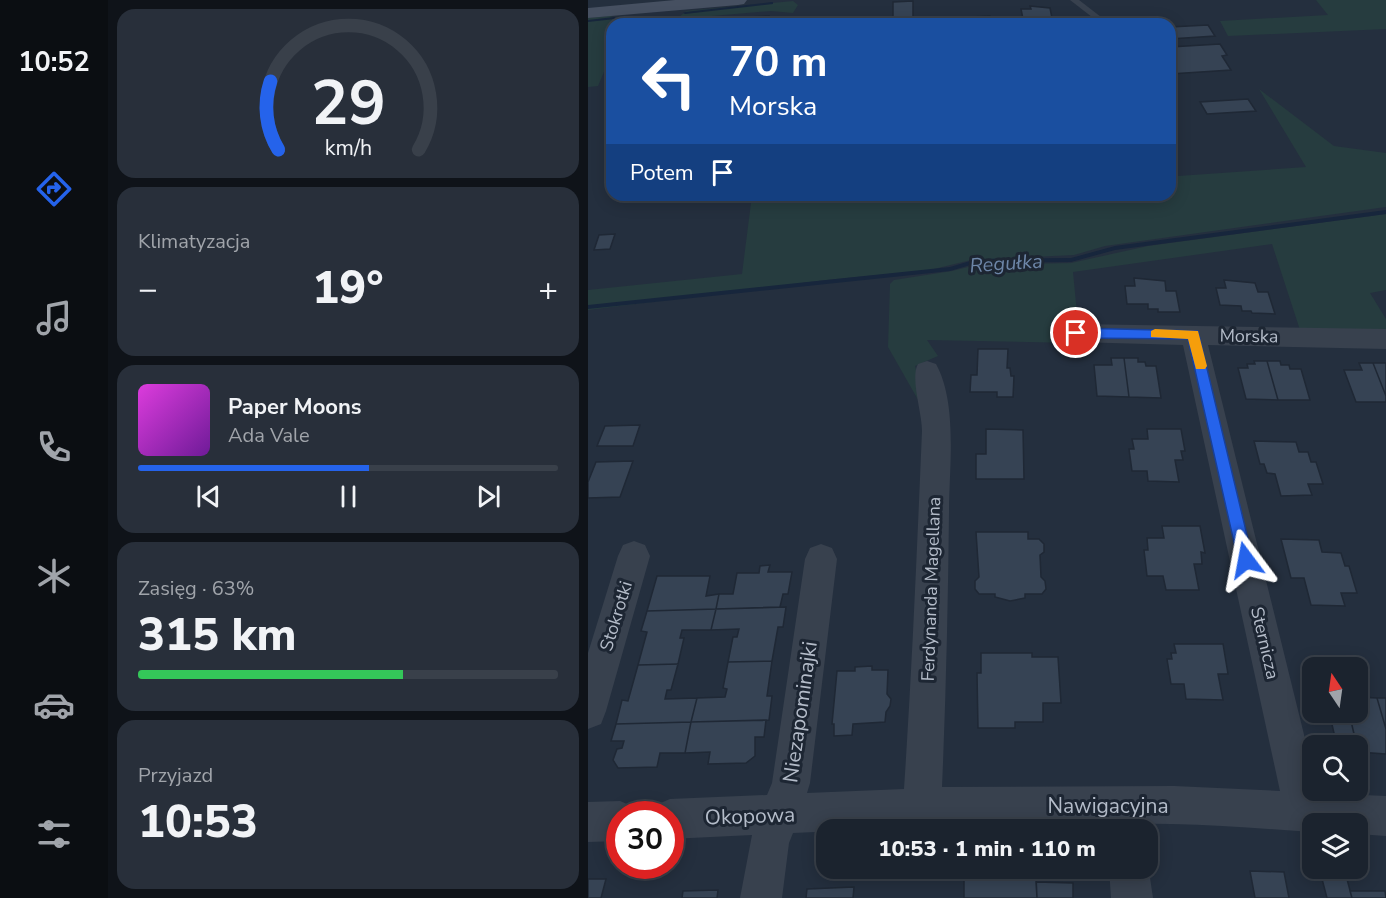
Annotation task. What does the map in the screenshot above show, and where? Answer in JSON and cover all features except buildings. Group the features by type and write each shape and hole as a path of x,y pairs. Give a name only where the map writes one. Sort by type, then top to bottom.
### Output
{"main road":[{"path":"588,3 622,0"},
{"path":"588,13 738,0"}],"street":[{"name":"Morska","path":"1076,333 1386,339"},
{"name":"Sternicza","path":"1193,334 1304,812"},
{"name":"Ferdynanda Magellana","path":"912,809 931,635 936,416 927,371"},
{"name":"Stokrotki","path":"588,711 634,556"},
{"name":"Niezapominajki","path":"761,898 769,843 791,783 821,559"},
{"name":"Nawigacyjna","path":"912,809 1124,818 1174,806 1386,816"},
{"name":"Okopowa","path":"684,818 912,809"},
{"path":"588,822 606,821"},
{"path":"1130,879 1132,898"}],"lane":[{"path":"1074,0 1098,18"}],"green space":[{"path":"1316,0 1386,0 1386,29 1228,36 1220,21 1328,15"},
{"path":"793,1 798,5 793,13 771,11 678,18 686,11"},
{"path":"610,16 616,18 606,18 606,67 598,86 588,87 588,18"},
{"path":"1259,89 1334,146 1386,153 1386,207 1105,246 1074,255 971,260 930,270 826,280 588,310 588,290 742,274 751,201 1176,201 1176,175 1306,167"},
{"path":"1386,214 1386,290 1370,293 1386,319 1386,332 1300,330 1272,244 1073,272 1078,324 1075,343 927,340 938,356 915,366 927,411 925,412 888,347 890,284 894,280 976,265 1071,263 1148,246"}],"waterway":[{"path":"685,13 772,3"},
{"path":"588,21 606,19"},
{"name":"Regułka","path":"588,307 950,269 977,261 1071,260 1115,248 1386,212"}],"slow traffic":[{"path":"1155,334 1193,334 1200,366"}],"route":[{"path":"1076,333 1193,334 1246,560"}]}
